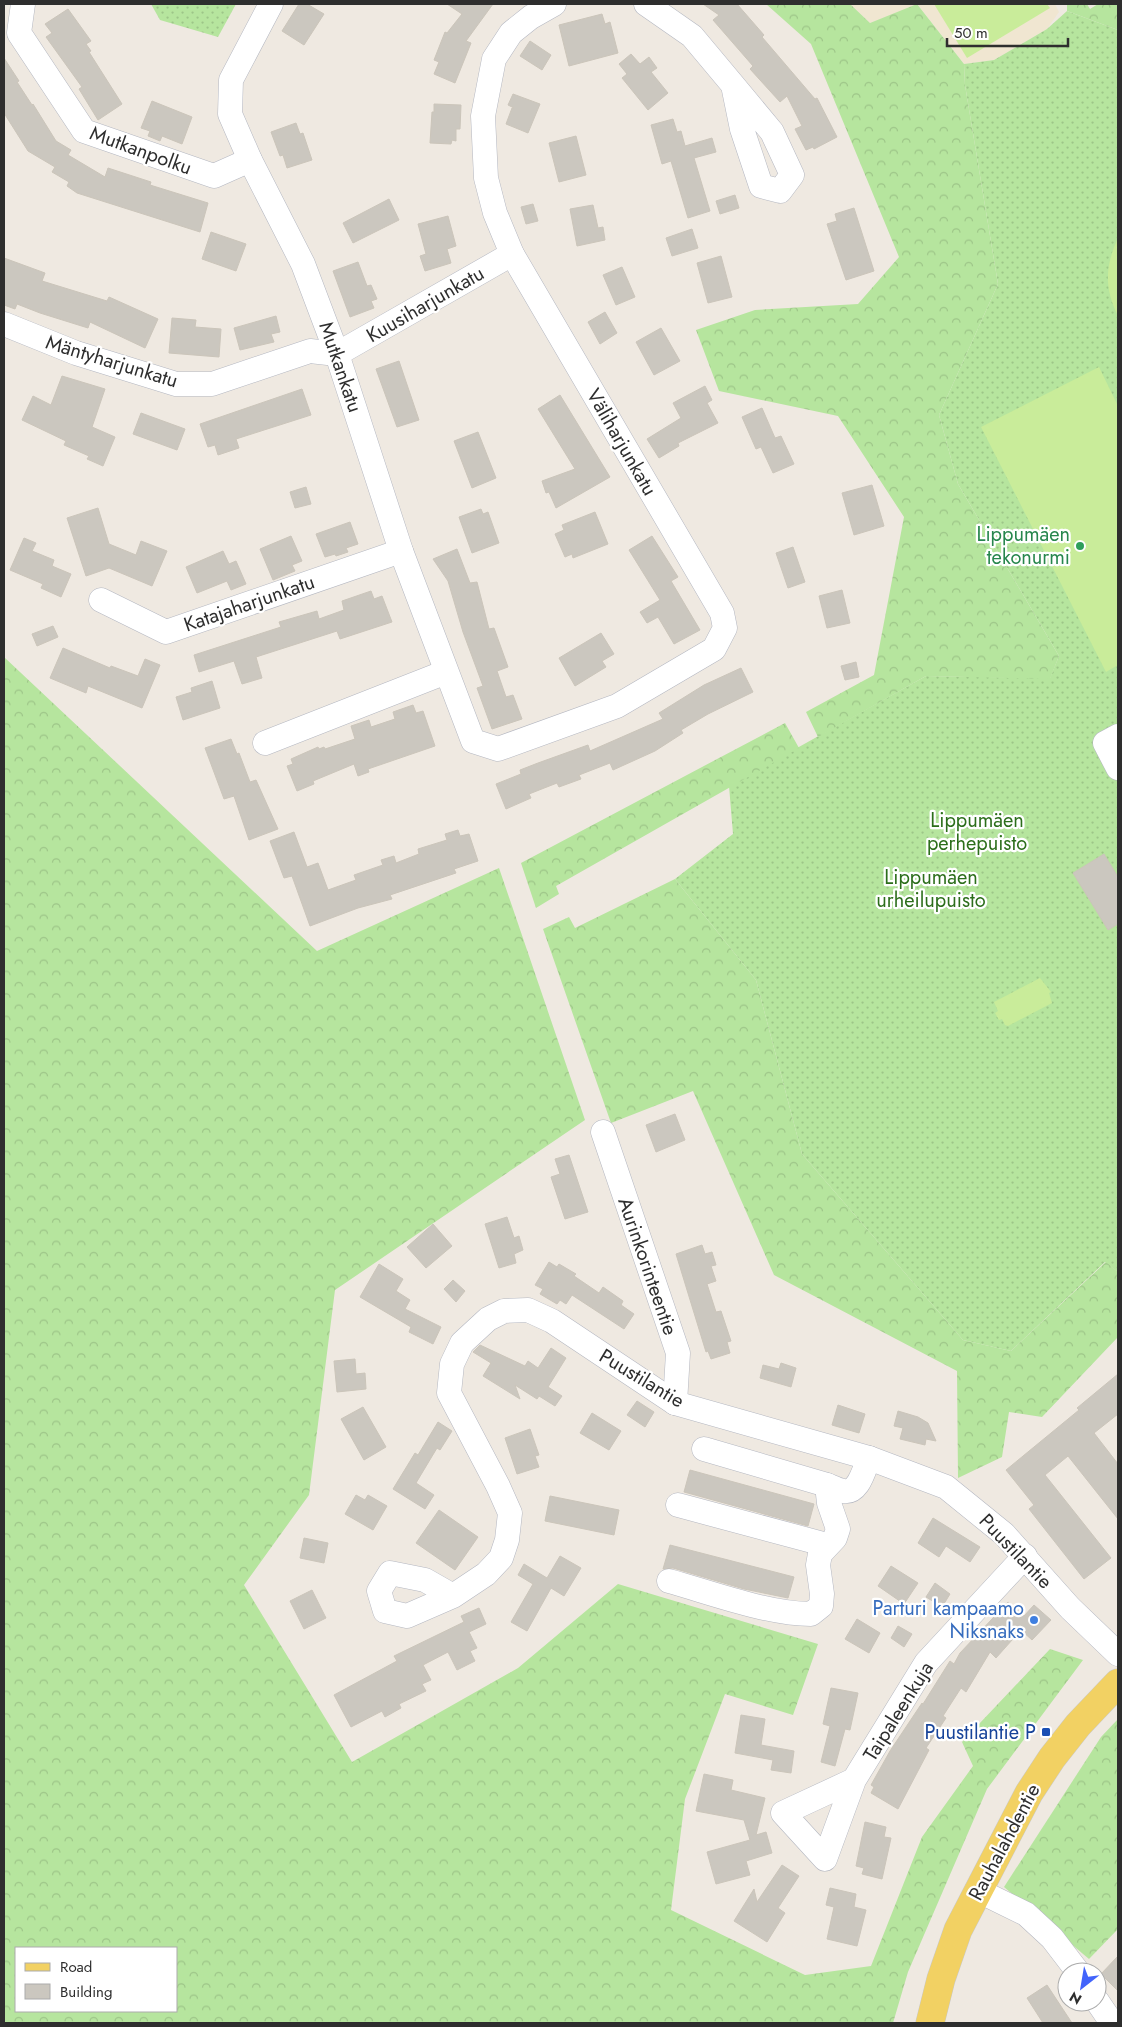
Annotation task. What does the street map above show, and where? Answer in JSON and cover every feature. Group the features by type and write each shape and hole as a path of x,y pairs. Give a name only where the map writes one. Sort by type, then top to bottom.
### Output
{"main road":[{"name":"Rauhalahdentie","path":"930,2023 941,1979 958,1930 1029,1793 1052,1758 1078,1725 1118,1683"}],"street":[{"name":"Mutkanpolku","path":"23,4 19,33 84,131 214,176 250,160"},
{"name":"Mutkankatu","path":"271,4 231,80 230,114 250,160 303,264 337,354 401,551 473,741"},
{"name":"Väliharjunkatu","path":"473,741 498,749 617,706 714,649 725,628 722,614 512,254 495,213 486,178 483,116 494,59 511,33 531,17 554,4"},
{"path":"646,4 692,36 733,85"},
{"name":"Kuusiharjunkatu","path":"337,354 512,254"},
{"name":"Mäntyharjunkatu","path":"4,324 76,353 176,384 212,384 310,351 337,354"},
{"name":"Katajaharjunkatu","path":"101,600 166,632 401,551"},
{"path":"266,743 446,672"},
{"path":"1118,736 1105,743 1118,768"},
{"name":"Aurinkorinteentie","path":"602,1132 678,1353 675,1403"},
{"name":"Puustilantie","path":"453,1596 486,1574 502,1558 507,1540 510,1513 449,1393 452,1364 462,1343 488,1319 504,1311 528,1310 552,1321 675,1403 869,1458 946,1486 997,1528 1025,1556 1070,1608 1118,1654"},
{"path":"704,1449 827,1485 844,1492 854,1489 869,1458"},
{"path":"669,1581 776,1611 811,1614 820,1606 822,1594 818,1565 820,1554 835,1538 838,1529 829,1503 827,1485"},
{"path":"678,1505 827,1545"},
{"name":"Taipaleenkuja","path":"854,1780 926,1663 1025,1556"},
{"path":"978,1890 1026,1914 1052,1938 1070,1962"},
{"path":"1104,2012 1112,2023"}],"shaded area":[{"path":"850,4 1055,4 1059,12 1047,29 994,60 964,64 918,5 870,23"}],"green space":[{"path":"151,4 236,4 218,37 160,20"},
{"path":"766,4 850,4 870,23 917,4 964,64 965,85 998,284 939,415 958,484 1059,656 1050,679 926,676 818,737 806,712 874,675 904,517 838,416 719,391 696,330 755,310 858,304 899,257 811,44"},
{"path":"934,4 1047,4 1050,8 967,58"},
{"path":"1067,4 1087,4 1090,9 1098,4 1118,4 1118,30 1067,11"},
{"name":"Lippumäen urheilupuisto","path":"1067,11 1118,30 1118,1272 1105,1262 1011,1351 963,1340 802,1154 756,980 675,879 733,834 729,786 926,676 1050,678 1059,656 958,484 939,415 998,284 965,85 964,64 994,60 1047,29"},
{"path":"1118,238 1118,316 1110,296 1108,277 1111,258"},
{"name":"Lippumäen tekonurmi","path":"1099,367 1118,406 1118,665 1106,672 981,427"},
{"path":"4,657 317,951 499,868 585,1120 335,1290 309,1495 244,1585 352,1762 518,1668 618,1584 818,1644 793,1715 725,1694 685,1799 671,1910 805,1975 871,1966 922,1837 973,1766 962,1742 1050,1649 1083,1660 987,1789 908,1972 893,2023 4,2023"},
{"path":"785,723 799,748 556,886 559,894 536,908 521,863"},
{"path":"675,879 756,980 802,1154 963,1340 1011,1351 1106,1262 1118,1272 1118,1337 1042,1417 1009,1412 1002,1457 958,1478 957,1371 774,1275 693,1091 611,1123 543,929 569,917 575,928"},
{"path":"1040,978 1051,992 1049,993 1052,1003 1008,1026 1005,1025 1002,1019 999,1020 995,1013 998,1011 994,1002"},
{"path":"1118,1719 1118,1929 1089,1959 1004,1887 1101,1737"}],"building":[{"path":"299,4 307,4 324,14 304,45 282,31"},
{"path":"447,4 493,4 466,41 471,43 455,83 434,74 439,62 434,60 445,32 447,33 462,14"},
{"path":"703,4 737,4 764,35 762,37 815,99 817,98 837,137 814,149 813,147 806,150 795,129 802,126 787,96 780,102 750,69 753,66 713,20 719,15"},
{"path":"68,9 91,41 86,44 91,51 89,52 122,104 98,120 79,89 82,87 46,37 52,33 45,24"},
{"path":"602,14 605,24 610,22 618,53 569,66 559,25"},
{"path":"530,41 551,55 542,70 520,56"},
{"path":"631,54 640,64 649,57 657,68 651,72 668,93 648,110 622,78 627,74 619,64"},
{"path":"4,58 19,81 17,82 56,141 71,150 68,155 105,177 108,168 151,182 150,185 208,203 200,232 77,193 67,186 69,182 52,172 55,167 28,151 4,113"},
{"path":"513,94 540,104 528,133 506,124 512,108 514,108 508,105"},
{"path":"152,101 192,117 182,144 162,136 160,141 148,136 150,131 141,128"},
{"path":"434,104 461,105 460,129 456,129 456,141 452,140 451,144 430,143"},
{"path":"673,119 677,132 681,131 685,146 712,138 716,152 694,158 710,211 688,218 671,161 662,164 651,125"},
{"path":"296,123 300,134 303,133 312,160 287,168 283,155 280,156 271,132"},
{"path":"576,136 586,175 559,182 549,143"},
{"path":"735,195 739,208 720,214 716,201"},
{"path":"389,199 399,220 353,243 343,223"},
{"path":"533,204 538,221 526,224 521,207"},
{"path":"593,205 598,228 603,227 605,240 577,246 570,209"},
{"path":"854,208 874,271 846,280 827,224 837,221 835,214"},
{"path":"448,216 456,246 447,249 451,263 425,271 420,256 426,254 418,224"},
{"path":"692,229 698,248 672,256 666,238"},
{"path":"211,232 246,244 236,271 202,259"},
{"path":"721,256 732,297 708,303 697,263"},
{"path":"4,258 45,273 42,281 107,301 109,297 158,319 145,348 90,322 88,328 17,304 15,309 4,305"},
{"path":"358,262 367,286 371,285 377,299 371,301 374,308 350,317 333,271"},
{"path":"622,267 635,297 616,305 603,275"},
{"path":"605,312 617,333 600,344 588,322"},
{"path":"276,316 280,332 271,334 274,342 240,350 234,328"},
{"path":"172,318 196,320 195,327 221,329 219,357 169,353"},
{"path":"661,328 680,361 654,375 636,342"},
{"path":"399,361 419,420 397,427 376,369"},
{"path":"62,376 105,389 92,427 115,437 103,466 87,459 89,456 64,445 66,441 22,420 33,396 51,405"},
{"path":"705,386 712,400 707,403 718,423 678,443 679,446 659,458 647,439 681,418 673,403"},
{"path":"302,389 311,415 236,439 239,448 218,455 215,445 208,447 200,424"},
{"path":"560,395 610,477 556,508 549,492 546,493 542,481 575,469 538,409"},
{"path":"762,408 775,438 781,436 794,464 773,473 761,447 756,449 742,417"},
{"path":"141,413 185,429 177,450 133,434"},
{"path":"478,432 496,478 472,488 454,441"},
{"path":"872,485 884,526 854,535 842,493"},
{"path":"306,487 311,504 295,508 290,492"},
{"path":"98,508 109,544 136,555 141,541 167,551 152,586 109,568 86,576 67,518"},
{"path":"481,509 483,514 488,512 499,543 472,553 459,517"},
{"path":"595,512 608,544 573,558 572,554 565,557 555,534 564,530 562,525"},
{"path":"350,522 358,544 346,548 348,552 325,557 316,534"},
{"path":"291,536 302,561 292,565 295,571 273,580 260,549"},
{"path":"652,536 678,577 671,581 700,630 674,644 658,617 647,623 640,612 660,600 629,550"},
{"path":"24,538 36,543 32,551 54,560 52,566 71,574 61,597 41,588 43,584 10,570"},
{"path":"793,547 805,582 788,588 776,553"},
{"path":"457,549 470,583 477,582 489,629 494,628 508,667 497,671 506,697 513,695 522,719 492,729 477,688 483,686 463,632 448,581 433,559"},
{"path":"223,551 229,564 236,561 246,584 231,590 227,581 197,593 186,567"},
{"path":"842,590 850,623 827,628 819,596"},
{"path":"371,591 374,599 382,596 392,622 340,639 337,631 256,657 262,678 242,684 234,661 199,672 194,655 281,627 279,622 317,611 319,619 344,610 342,601"},
{"path":"53,626 58,637 37,646 32,634"},
{"path":"601,633 614,654 602,661 606,667 575,686 559,658"},
{"path":"63,648 110,668 111,666 138,676 145,659 160,665 142,708 88,686 86,693 50,678"},
{"path":"856,662 859,677 845,680 841,666"},
{"path":"741,668 753,692 708,714 681,730 683,733 655,751 613,770 610,763 579,775 581,779 559,787 557,783 529,794 531,798 506,809 496,784 521,774 520,770 588,745 590,751 663,719 659,713 704,685"},
{"path":"212,681 220,708 183,720 176,697 192,692 191,688"},
{"path":"413,705 416,713 423,711 435,746 368,769 369,772 358,776 354,764 313,781 314,784 297,791 287,766 293,764 291,759 318,747 319,749 324,747 325,749 355,739 351,726 369,720 371,727 395,719 393,712"},
{"path":"231,739 237,754 239,753 250,782 256,780 278,829 249,840 234,796 224,799 205,748"},
{"path":"458,830 460,836 469,834 478,861 454,869 456,873 390,895 392,899 358,908 310,926 292,876 284,878 270,841 294,832 307,867 318,863 328,890 356,880 354,875 383,865 381,860 394,856 396,863 419,854 418,849 447,840 445,834"},
{"path":"1104,854 1118,877 1118,924 1108,930 1073,873"},
{"path":"675,1114 685,1140 656,1152 646,1125"},
{"path":"569,1155 588,1212 565,1219 551,1177 560,1174 555,1159"},
{"path":"507,1217 514,1238 519,1236 523,1250 514,1254 516,1263 499,1268 485,1224"},
{"path":"433,1224 452,1246 426,1268 407,1247"},
{"path":"702,1245 705,1254 712,1252 716,1265 711,1266 716,1281 707,1284 716,1312 721,1311 731,1341 727,1342 730,1353 711,1359 708,1351 706,1352 676,1254"},
{"path":"549,1262 557,1267 559,1264 576,1274 574,1276 599,1293 603,1287 623,1301 621,1305 634,1314 624,1329 572,1295 566,1304 560,1300 557,1304 540,1294 543,1289 535,1285"},
{"path":"379,1264 403,1279 396,1291 410,1300 405,1309 441,1327 433,1344 409,1332 411,1327 360,1297"},
{"path":"453,1280 465,1291 456,1302 444,1289"},
{"path":"480,1345 525,1366 528,1361 538,1368 551,1348 566,1358 548,1387 562,1396 555,1406 539,1396 537,1399 515,1385 520,1399 483,1376 491,1363 473,1352"},
{"path":"355,1359 356,1374 365,1373 366,1389 337,1392 334,1361"},
{"path":"781,1363 796,1368 791,1387 760,1378 763,1365 779,1369"},
{"path":"1118,1374 1118,1414 1094,1433 1118,1464 1118,1519 1068,1456 1045,1475 1111,1558 1084,1579 1029,1509 1034,1505 1006,1470 1079,1410 1077,1408"},
{"path":"637,1401 654,1412 645,1427 627,1415"},
{"path":"838,1405 865,1414 859,1433 832,1425"},
{"path":"363,1407 386,1447 364,1460 341,1419"},
{"path":"898,1411 918,1417 928,1423 936,1441 926,1439 925,1445 900,1439 903,1428 894,1426"},
{"path":"592,1413 621,1431 609,1450 580,1433"},
{"path":"438,1422 452,1431 440,1450 437,1448 416,1483 434,1495 425,1509 393,1489 415,1453 418,1455"},
{"path":"530,1429 539,1455 535,1456 539,1467 517,1474 505,1438"},
{"path":"690,1470 814,1504 808,1526 684,1492"},
{"path":"356,1495 365,1500 368,1495 387,1506 373,1530 345,1514"},
{"path":"550,1496 619,1510 614,1535 545,1521"},
{"path":"439,1510 478,1537 455,1570 416,1543"},
{"path":"933,1518 980,1547 970,1562 946,1546 939,1557 918,1543"},
{"path":"304,1538 328,1543 324,1563 300,1558"},
{"path":"670,1545 794,1577 788,1598 744,1589 673,1568 663,1569"},
{"path":"560,1556 581,1568 564,1596 551,1588 527,1631 511,1622 533,1584 518,1575 524,1564 547,1578"},
{"path":"891,1566 918,1583 904,1604 878,1586"},
{"path":"935,1583 950,1594 942,1607 926,1597"},
{"path":"312,1590 326,1618 304,1629 290,1601"},
{"path":"1008,1602 1024,1616 1034,1605 1051,1620 1032,1640 1021,1630 996,1658 990,1652 966,1692 961,1688 943,1716 946,1718 926,1748 929,1750 898,1809 871,1793 874,1787 871,1785 890,1751 950,1661 954,1664 960,1653"},
{"path":"479,1608 486,1624 469,1632 477,1648 470,1651 475,1661 457,1670 448,1652 423,1665 431,1680 422,1684 426,1691 399,1704 401,1708 385,1717 382,1711 351,1727 334,1695 397,1661 394,1656 464,1622 461,1616"},
{"path":"857,1619 880,1633 869,1653 845,1639"},
{"path":"898,1626 912,1634 904,1647 891,1638"},
{"path":"831,1688 858,1693 850,1730 845,1729 835,1766 821,1762 830,1726 823,1724"},
{"path":"741,1715 765,1719 761,1745 794,1751 791,1773 771,1770 773,1760 735,1753"},
{"path":"704,1774 733,1780 731,1790 765,1798 756,1835 766,1832 772,1853 746,1861 750,1875 716,1884 707,1852 750,1840 744,1820 696,1811"},
{"path":"865,1822 886,1827 884,1837 891,1838 882,1879 862,1874 864,1868 856,1866"},
{"path":"782,1865 799,1876 778,1908 785,1913 767,1942 734,1921 754,1889 757,1902"},
{"path":"830,1888 856,1894 854,1907 866,1910 857,1946 827,1939 834,1907 826,1905"},
{"path":"1118,1956 1118,1991 1107,1980 1107,1968"},
{"path":"1047,1985 1057,2000 1057,2012 1065,2012 1072,2023 1043,2023 1027,1998"}],"place":[{"name":"Lippumäen tekonurmi","path":"1080,546"},
{"name":"Parturi kampaamo Niksnaks","path":"1034,1620"},
{"name":"Puustilantie P","path":"1046,1732"}],"park label":[{"name":"Lippumäen perhepuisto","path":"977,832"}]}
